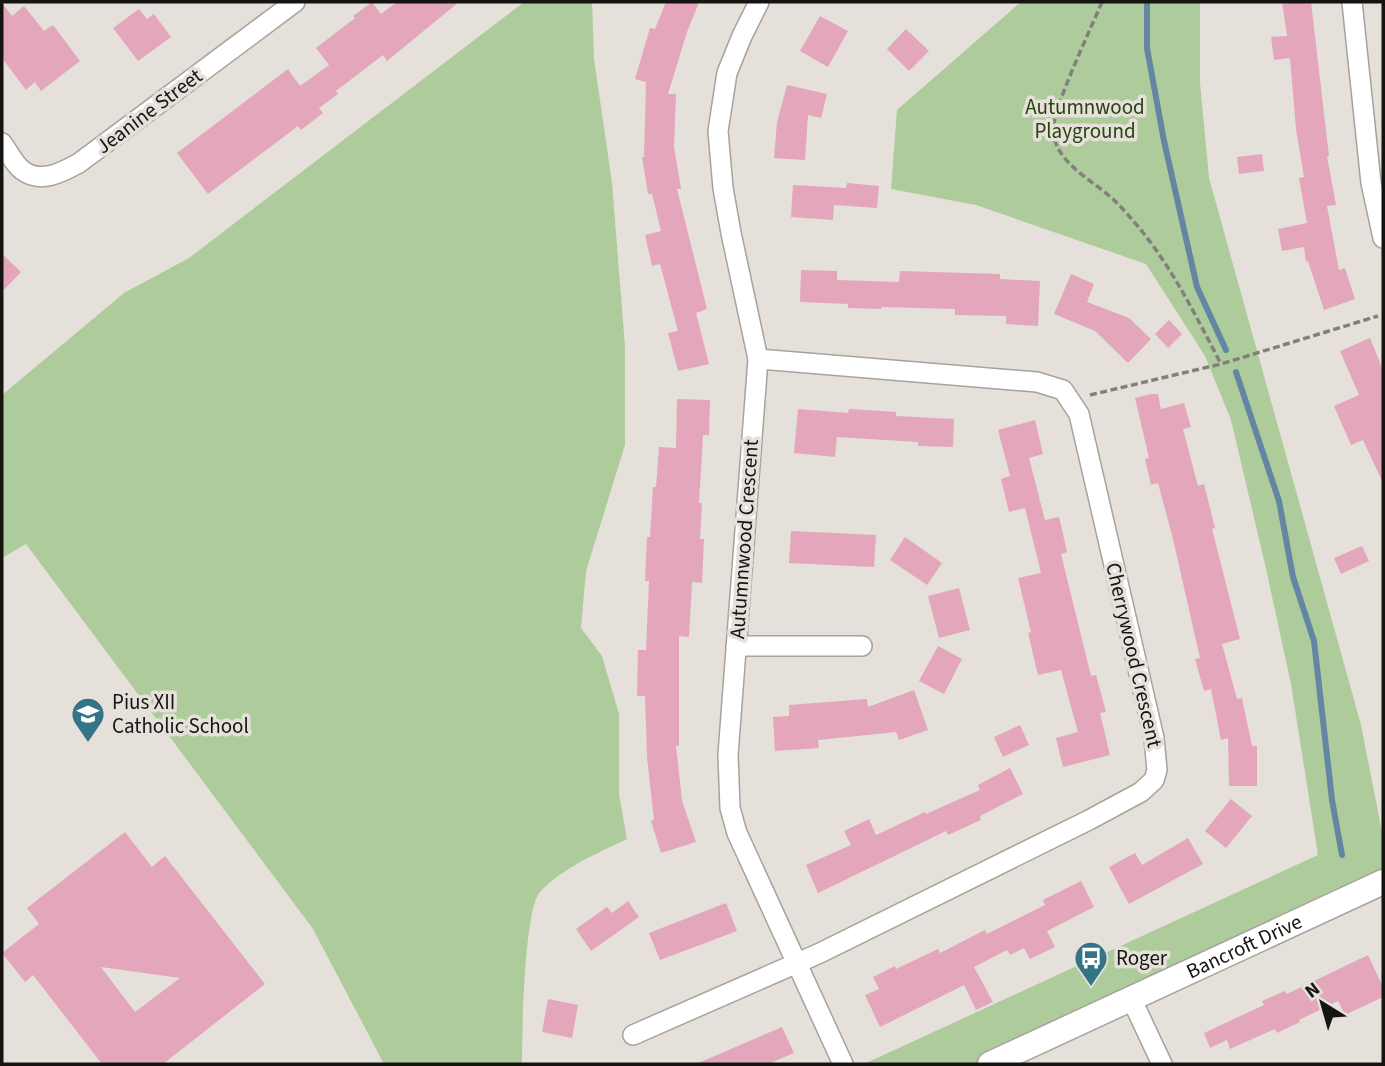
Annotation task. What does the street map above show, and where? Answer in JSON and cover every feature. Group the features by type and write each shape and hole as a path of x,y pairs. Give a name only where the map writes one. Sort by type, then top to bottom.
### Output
{"main road":[{"name":"Bancroft Drive","path":"990,1064 1383,882"}],"street":[{"name":"Autumnwood Crescent","path":"759,2 741,36 727,74 718,131 723,188 758,359 728,755 730,808 746,857 843,1064"},
{"path":"1352,2 1383,238"},
{"name":"Jeanine Street","path":"2,143 22,170 42,177 61,173 79,163 284,5"},
{"path":"758,359 1037,382 1063,390 1071,399"},
{"name":"Cherrywood Crescent","path":"633,1035 795,964 1089,820 1141,792 1154,780 1157,770 1154,738 1079,415 1071,399"},
{"path":"736,646 862,646"},
{"path":"1131,998 1162,1064"}],"path":[{"path":"1102,2 1059,104 1053,130 1057,148 1068,162 1114,200 1150,240 1175,276 1221,364"},
{"path":"1071,399 1221,364 1378,316"}],"green space":[{"path":"524,2 592,2 594,59 612,183 625,347 625,445 586,571 581,628 602,656 619,714 619,794 627,839 581,862 540,892 530,922 527,947 522,1064 384,1064 313,929 26,544 2,558 2,395 124,293 189,258"},
{"name":"Autumnwood Playground","path":"1021,2 1200,2 1200,83 1209,178 1361,725 1383,837 1383,880 985,1064 864,1064 1318,855 1291,684 1267,573 1231,420 1205,356 1146,264 976,205 891,189 897,110"}],"building":[{"path":"372,2 381,14 397,2 459,2 387,61 383,55 336,91 338,94 319,108 323,113 301,130 298,126 208,194 177,153 288,69 300,86 329,65 316,48"},
{"path":"666,2 699,2 668,94 676,94 674,147 681,189 677,189 707,309 696,313 709,364 678,371 668,333 678,331 660,264 652,266 645,235 661,231 652,194 648,194 642,157 646,82 635,79 650,28 655,29"},
{"path":"1282,2 1311,2 1327,156 1336,205 1327,206 1339,270 1345,268 1355,299 1324,310 1308,261 1306,262 1304,247 1282,251 1278,229 1307,223 1299,178 1304,177 1296,129 1290,58 1274,60 1271,37 1287,36"},
{"path":"2,3 12,16 24,6 44,31 53,25 80,61 41,91 35,82 26,90 2,58"},
{"path":"139,9 147,19 154,14 171,37 138,61 113,28"},
{"path":"820,16 848,31 828,67 800,51"},
{"path":"906,29 929,51 909,71 887,49"},
{"path":"787,85 827,94 821,118 808,115 805,160 774,158 777,122"},
{"path":"1262,154 1264,171 1239,174 1237,157"},
{"path":"847,183 879,186 877,208 834,205 833,220 791,217 793,185 846,188"},
{"path":"2,254 21,272 2,292"},
{"path":"801,270 837,271 837,280 899,282 900,271 1000,274 1000,279 1040,281 1038,326 1006,324 1006,316 955,315 955,309 848,308 848,304 800,302"},
{"path":"1071,274 1094,284 1087,302 1129,318 1151,339 1128,363 1095,331 1054,314"},
{"path":"1169,320 1182,334 1168,348 1155,334"},
{"path":"1370,338 1383,370 1383,483 1363,440 1351,445 1334,406 1359,395 1340,351"},
{"path":"1158,394 1161,409 1184,403 1191,427 1183,429 1198,486 1204,484 1215,528 1212,529 1240,639 1222,644 1237,699 1242,698 1252,746 1257,746 1257,786 1229,786 1228,738 1221,740 1211,689 1204,691 1195,659 1200,658 1173,539 1158,483 1151,485 1145,459 1149,458 1135,398"},
{"path":"677,399 710,400 709,435 703,435 699,503 702,503 700,539 704,539 702,583 692,582 689,637 679,636 679,746 676,746 682,801 696,842 661,853 651,821 654,820 647,757 645,696 637,696 638,650 646,650 649,581 645,581 647,537 650,537 659,447 676,448"},
{"path":"798,409 848,413 849,409 896,412 896,416 954,419 953,447 837,437 835,457 794,453"},
{"path":"1035,420 1043,454 1029,458 1045,520 1059,517 1067,552 1061,554 1091,676 1096,675 1106,712 1100,713 1110,755 1063,767 1056,738 1078,732 1061,670 1038,675 1018,578 1041,573 1025,508 1009,512 1001,479 1010,476 998,430"},
{"path":"791,531 876,535 874,567 789,563"},
{"path":"905,537 942,563 927,585 890,560"},
{"path":"1362,546 1369,561 1341,574 1334,558"},
{"path":"959,588 970,630 939,638 928,596"},
{"path":"938,646 962,659 944,694 919,681"},
{"path":"914,690 928,730 899,740 896,732 818,740 819,748 775,751 773,717 789,716 789,705 867,699 868,707"},
{"path":"1020,725 1029,745 1003,757 994,737"},
{"path":"1010,768 1023,794 980,816 981,820 948,835 946,831 818,893 806,865 851,845 844,831 869,819 876,835 980,790 978,785"},
{"path":"1231,799 1252,816 1226,848 1205,831"},
{"path":"125,832 152,867 165,856 265,984 163,1064 102,1064 33,975 25,982 2,953 39,924 27,908","holes":["101,967 180,978 135,1012"]},
{"path":"1188,838 1203,864 1129,904 1109,867 1135,853 1142,865"},
{"path":"1081,881 1094,907 1047,931 1055,947 1030,959 1024,948 1010,955 1007,950 974,967 993,1002 976,1010 964,985 880,1027 865,995 879,989 873,977 938,949 940,953 985,930 987,934 1045,905 1043,900"},
{"path":"628,901 639,917 591,951 576,929 607,907 612,913"},
{"path":"726,903 737,931 660,960 649,933"},
{"path":"1368,955 1383,987 1383,997 1345,1015 1338,1001 1277,1033 1275,1029 1230,1049 1227,1040 1210,1048 1204,1033 1264,1005 1262,1001 1285,991 1287,994"},
{"path":"548,999 578,1005 572,1038 542,1032"},
{"path":"782,1027 794,1053 768,1064 696,1064"}],"waterway":[{"path":"1147,2 1147,48 1164,141 1197,287 1226,350"},
{"path":"1236,372 1279,501 1293,577 1314,641 1332,800 1342,855"}],"place":[{"name":"Pius XII Catholic School","path":"88,744"},
{"name":"Roger","path":"1091,988"}]}
